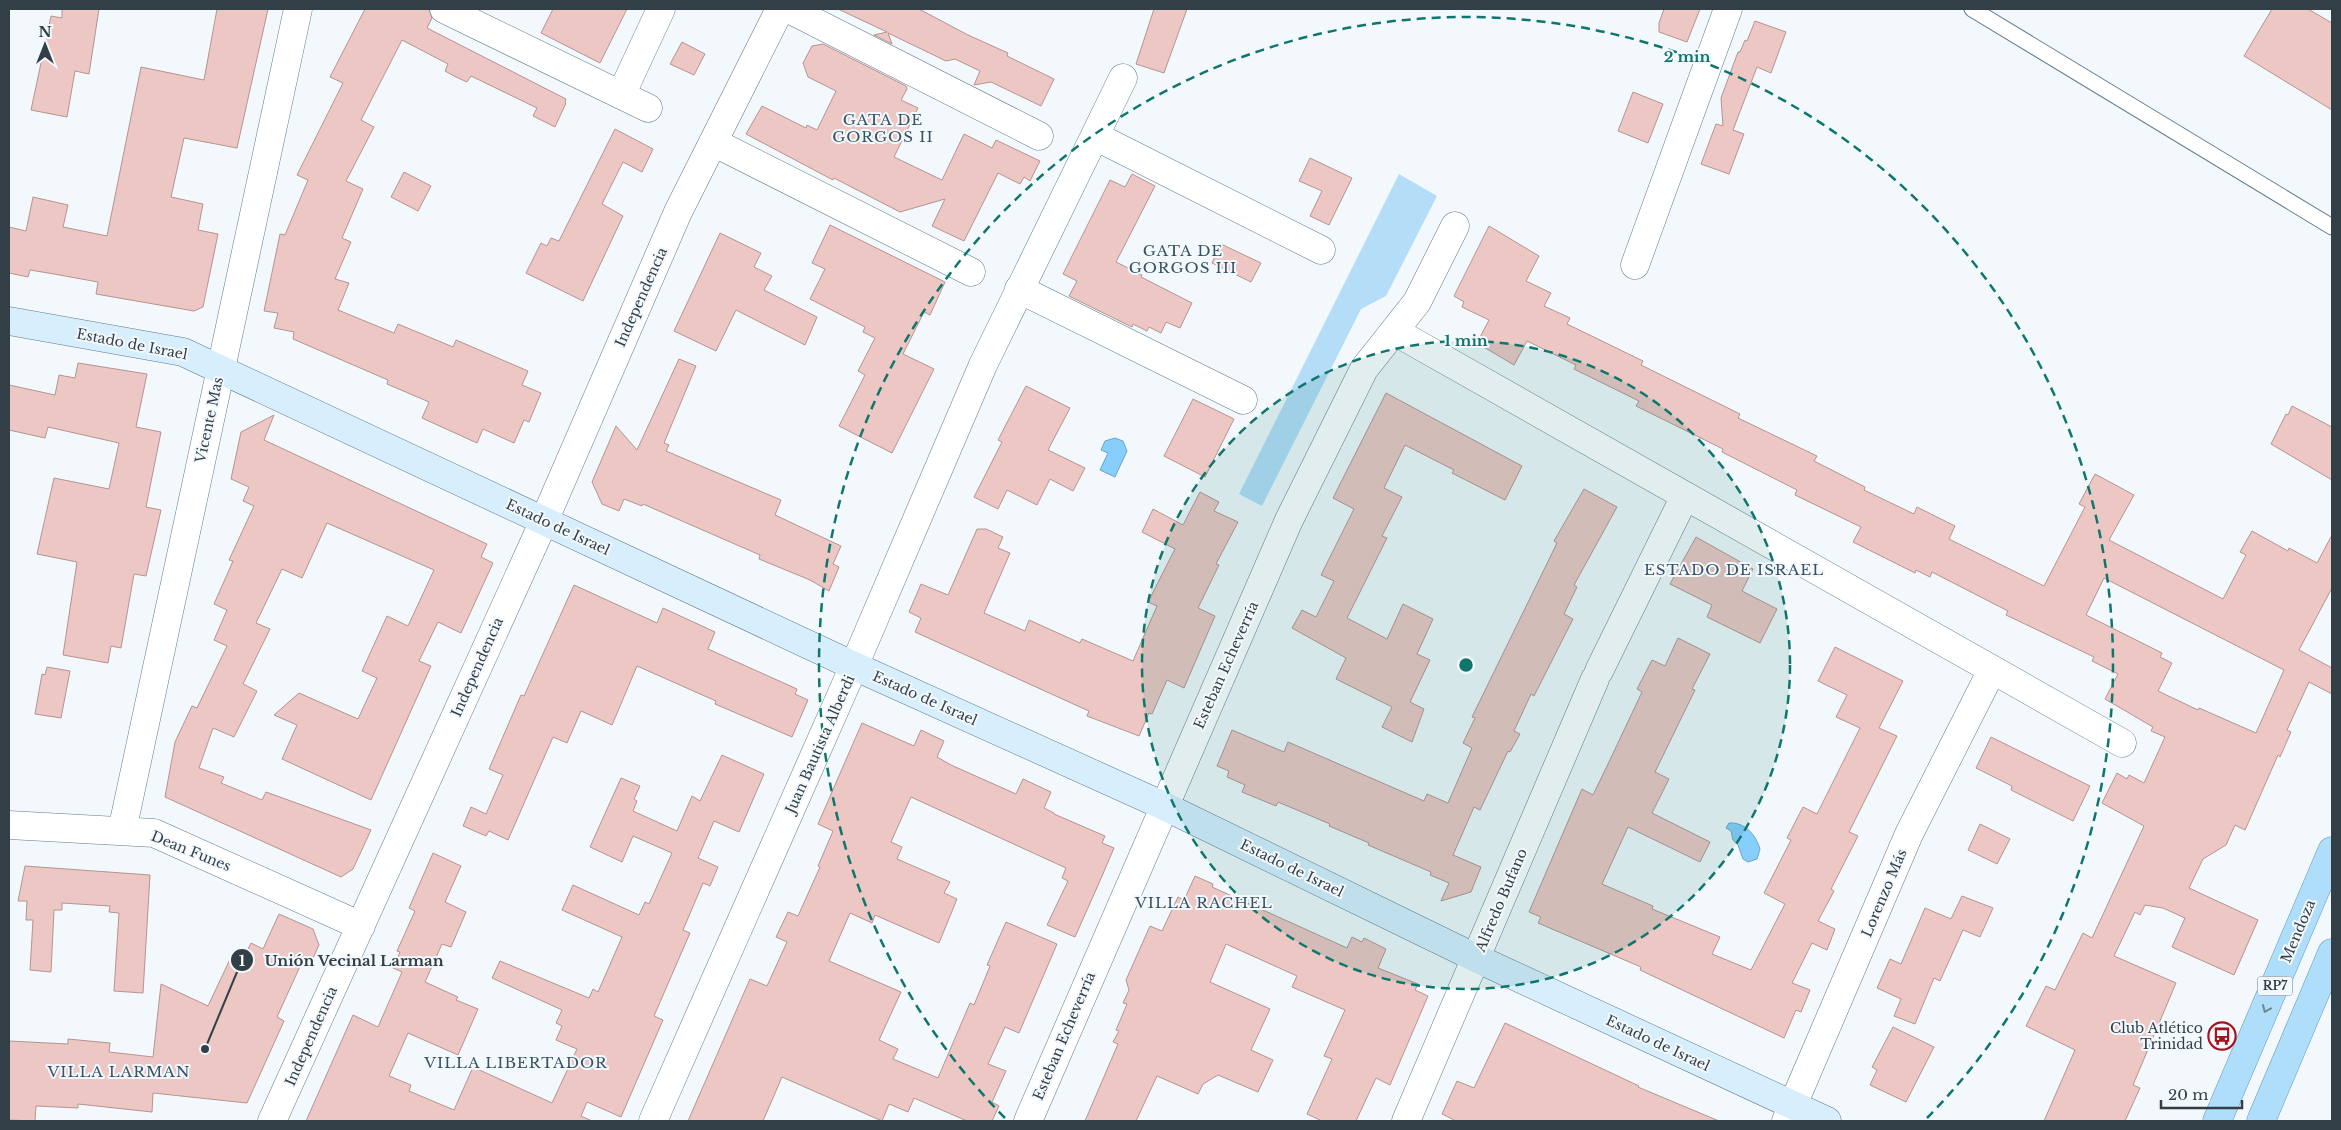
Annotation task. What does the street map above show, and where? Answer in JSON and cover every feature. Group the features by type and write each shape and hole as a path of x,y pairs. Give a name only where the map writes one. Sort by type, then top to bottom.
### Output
{"main road":[{"name":"Mendoza","path":"2217,1121 2332,851"},
{"name":"RP7","path":"2261,1121 2332,954"}],"street":[{"name":"Vicente Mas","path":"122,832 298,9"},
{"path":"444,9 648,108"},
{"path":"621,95 661,9"},
{"name":"Independencia","path":"272,1121 544,521 678,212 780,9"},
{"path":"789,9 1039,136"},
{"path":"1635,264 1728,9"},
{"name":"Juan Bautista Alberdi","path":"653,1121 854,666 983,366 1019,289 1124,78"},
{"path":"1095,136 1321,250"},
{"path":"713,142 971,272"},
{"name":"Esteban Echeverría","path":"1028,1121 1289,520 1364,370 1417,302 1455,226"},
{"path":"1019,289 1243,400"},
{"name":"Estado de Israel","path":"9,321 183,352 854,666 1164,806 1476,958 1789,1114 1826,1121"},
{"path":"1394,331 2122,743"},
{"name":"Alfredo Bufano","path":"1406,1121 1597,675 1685,496"},
{"name":"Lorenzo Más","path":"1789,1114 1909,834 1992,670"},
{"name":"Dean Funes","path":"9,825 154,833 361,926"}],"lane":[{"path":"1972,9 2332,227"}],"shaded area":[{"path":"1399,174 1437,196 1386,296 1361,309 1262,506 1239,494"}],"water":[{"path":"1115,438 1123,441 1127,451 1115,477 1100,470 1108,453 1101,450 1105,441"},
{"path":"1729,823 1745,827 1753,834 1760,849 1757,859 1748,862 1743,859 1738,845 1733,840 1731,831 1726,828"}],"building":[{"path":"62,9 99,9 89,74 75,71 67,117 31,110 51,16 62,18"},
{"path":"217,9 268,9 237,148 184,138 171,197 203,204 198,230 218,234 203,307 194,311 96,294 98,282 54,274 30,270 28,277 9,273 9,227 26,231 33,197 68,205 63,227 107,236 141,67 204,80"},
{"path":"365,9 429,9 432,18 427,28 566,99 555,127 533,116 537,108 471,76 467,82 456,77 445,71 448,64 402,40 361,120 374,127 346,181 363,189 342,238 351,242 335,279 349,283 338,310 394,333 398,324 453,347 456,340 528,371 522,385 541,393 529,422 524,420 514,443 483,429 477,443 422,418 429,402 387,384 388,380 293,339 294,332 274,328 278,313 264,311 280,234 285,235 308,180 297,175 343,83 330,77"},
{"path":"553,9 627,9 600,63 541,33"},
{"path":"838,9 919,9 968,35 1008,53 1007,56 1054,79 1041,106 991,82 974,85 980,71 955,59 946,61 888,33 892,44 874,35 887,32"},
{"path":"1154,9 1187,9 1164,73 1136,64"},
{"path":"1664,9 1700,9 1687,42 1659,32 1659,23"},
{"path":"2272,9 2308,9 2332,23 2332,110 2244,56"},
{"path":"1755,21 1786,32 1771,73 1757,67 1733,130 1744,134 1729,174 1701,164 1716,124 1723,126 1721,98 1738,52 1740,52 1745,40 1747,41"},
{"path":"682,42 705,54 694,75 670,64"},
{"path":"823,44 906,86 907,89 901,100 918,108 894,157 942,180 964,134 992,148 996,140 1040,161 1030,181 1024,177 1020,184 998,173 964,241 932,226 945,199 900,212 834,178 833,180 746,134 762,106 806,128 807,125 817,130 836,91 808,77 803,63 812,46"},
{"path":"1633,92 1663,104 1648,143 1618,131"},
{"path":"615,129 653,149 642,172 623,162 602,204 623,216 583,301 526,273 541,243 547,246 551,238 559,241"},
{"path":"1310,158 1352,178 1329,225 1310,216 1322,191 1299,181"},
{"path":"404,172 431,186 418,211 391,197"},
{"path":"1132,174 1155,186 1116,262 1192,303 1180,328 1166,322 1161,333 1149,327 1147,331 1133,324 1132,327 1069,296 1077,281 1063,274 1110,180 1125,187"},
{"path":"830,225 945,282 930,315 924,312 903,354 934,369 892,453 839,426 865,375 858,371 875,338 863,332 865,327 810,299 825,269 812,263"},
{"path":"1489,226 1539,256 1526,281 1551,293 1544,306 1570,318 1567,324 1643,361 1641,365 1740,414 1738,418 1817,456 1814,461 1865,487 1864,490 1914,514 1917,507 1955,526 1949,539 2044,586 2085,507 2079,504 2095,474 2134,495 2109,540 2223,599 2246,555 2240,552 2252,531 2288,551 2289,548 2317,563 2332,535 2332,588 2299,650 2332,668 2332,694 2309,682 2287,730 2291,732 2280,757 2278,755 2245,830 2235,825 2226,845 2203,859 2189,888 2258,920 2234,975 2172,947 2185,918 2163,908 2145,905 2140,915 2135,912 2114,956 2176,983 2133,1085 2140,1088 2125,1121 2044,1121 2075,1050 2026,1026 2046,986 2055,990 2083,933 2092,938 2144,826 2102,803 2117,773 2127,779 2129,775 2144,783 2165,737 2151,731 2153,727 2105,699 2118,674 2092,661 2094,657 2006,615 2008,611 1932,572 1930,577 1916,570 1915,573 1853,542 1861,527 1795,495 1797,490 1722,452 1723,449 1636,406 1639,401 1574,369 1576,365 1527,341 1514,365 1477,343 1489,320 1462,307 1464,302 1454,296","holes":["2104,578 2284,670 2256,733 2199,708 2198,710 2158,691 2172,663 2160,657 2162,653 2086,615"]},
{"path":"720,233 761,253 754,267 772,276 764,290 817,317 805,345 736,310 716,351 674,331"},
{"path":"1221,244 1261,263 1251,282 1212,263"},
{"path":"679,359 696,366 664,443 669,445 666,451 781,500 775,515 841,546 833,564 839,567 829,591 810,580 759,559 760,555 643,504 642,506 624,499 619,511 602,504 592,482 616,426 637,450"},
{"path":"78,363 147,374 136,427 161,432 146,507 161,510 146,576 134,574 121,648 111,646 108,663 63,655 77,562 37,554 54,478 109,489 119,443 48,427 45,438 9,430 9,385 55,395 59,375 75,378"},
{"path":"1026,386 1070,408 1048,450 1085,468 1073,491 1050,479 1037,505 1007,490 998,509 974,497 1002,442 998,440"},
{"path":"1386,393 1522,466 1505,500 1452,473 1454,470 1405,445 1384,488 1402,497 1382,536 1387,538 1347,618 1387,639 1403,604 1433,619 1417,654 1430,660 1410,702 1424,709 1412,742 1382,727 1392,707 1336,679 1346,658 1292,628 1302,610 1316,617 1334,581 1321,575 1354,509 1333,498"},
{"path":"1193,399 1234,419 1205,477 1164,456"},
{"path":"2292,406 2332,427 2332,480 2271,444"},
{"path":"274,415 264,440 487,544 481,557 493,563 461,633 438,622 419,661 431,666 371,800 282,759 297,725 274,715 299,693 358,719 377,678 362,671 387,616 408,626 434,570 327,523 302,578 282,569 256,623 270,629 243,684 257,691 234,737 213,728 199,768 224,777 221,783 262,800 266,792 371,830 353,869 341,877 165,797 175,742 192,706 197,708 227,646 214,640 227,610 214,604 233,561 229,560 254,506 243,501 249,487 231,479 241,432"},
{"path":"1584,489 1617,507 1574,585 1577,587 1564,614 1573,619 1534,696 1531,694 1514,731 1520,734 1510,752 1508,751 1480,810 1474,807 1453,855 1481,867 1471,892 1441,901 1449,883 1430,875 1431,872 1368,845 1369,843 1329,826 1330,824 1278,802 1276,806 1242,792 1245,785 1227,777 1229,771 1217,766 1232,730 1284,752 1288,742 1424,801 1427,794 1448,803 1472,748 1463,743 1475,718 1472,717 1557,543 1554,541"},
{"path":"1200,492 1219,502 1214,511 1238,522 1216,564 1219,565 1198,608 1215,616 1184,688 1167,680 1152,714 1149,713 1139,736 1087,716 1089,711 915,632 921,618 909,612 921,584 948,595 977,529 986,529 1003,537 998,548 1010,553 984,613 1025,631 1029,620 1080,643 1082,639 1133,661 1157,606 1148,602 1175,549 1142,532 1153,509 1183,525"},
{"path":"1696,537 1753,569 1742,591 1777,609 1760,643 1707,617 1712,605 1670,584"},
{"path":"574,585 657,623 663,608 715,632 708,649 797,689 795,694 808,700 792,737 715,704 716,701 637,666 612,725 581,711 567,743 553,737 508,840 489,831 486,836 463,826 471,807 486,814 503,775 489,769 521,695 524,696"},
{"path":"1678,638 1710,654 1692,689 1695,690 1655,772 1669,779 1652,813 1710,842 1700,862 1628,827 1602,884 1653,906 1652,909 1720,937 1712,954 1751,970 1785,904 1764,893 1791,840 1787,838 1803,807 1817,814 1860,728 1836,717 1847,695 1818,681 1835,647 1903,681 1879,728 1897,736 1849,832 1858,836 1831,889 1834,891 1818,921 1835,929 1827,950 1812,943 1792,983 1810,990 1801,1012 1796,1010 1784,1038 1640,970 1641,967 1538,923 1541,917 1529,912 1582,789 1593,795 1642,692 1637,689 1652,660 1665,666"},
{"path":"47,667 70,671 61,718 35,714 42,674 45,675"},
{"path":"862,723 914,746 921,730 944,741 937,757 1016,794 1023,779 1051,792 1044,808 1105,836 1102,843 1114,848 1099,883 1075,937 1047,925 1068,881 1062,878 1066,868 911,797 891,842 902,847 897,859 950,882 944,893 957,899 939,943 875,915 872,923 850,913 829,961 901,992 879,1040 898,1049 893,1059 938,1078 970,1003 974,1005 990,966 987,965 1006,922 1057,944 1019,1033 1005,1027 988,1064 1006,1071 992,1102 999,1106 992,1121 967,1121 914,1098 908,1112 889,1104 882,1121 782,1077 763,1121 688,1121 750,979 767,986 787,942 776,937 788,912 798,916 820,867 818,866 833,831 818,824"},
{"path":"1991,737 2090,786 2073,821 2011,790 2012,786 1976,768"},
{"path":"722,755 764,774 739,832 714,821 698,858 718,867 710,886 703,883 683,930 690,933 654,1016 663,1020 621,1117 587,1102 581,1116 592,1121 306,1121 353,1015 378,1027 402,972 393,968 400,952 397,951 415,911 409,908 433,853 461,866 445,902 466,912 451,947 442,944 425,982 458,997 456,1000 478,1009 458,1055 408,1033 389,1076 411,1085 409,1091 454,1110 473,1067 552,1103 577,1049 556,1040 562,1026 556,1023 562,1010 492,978 500,961 589,998 593,989 598,992 622,937 562,910 573,885 639,915 645,902 649,904 672,853 633,836 622,862 590,847 621,778 640,786 634,799 637,801 633,811 677,831 692,796 700,801"},
{"path":"1980,824 2010,839 1997,864 1968,850"},
{"path":"25,866 150,875 143,993 114,991 119,913 109,912 110,906 62,903 62,910 54,910 51,972 30,970 33,920 26,920 27,901 18,901"},
{"path":"1195,876 1213,884 1212,887 1347,948 1352,937 1362,942 1364,938 1386,949 1378,968 1418,984 1415,990 1428,996 1390,1085 1376,1078 1356,1121 1322,1121 1307,1114 1332,1059 1324,1056 1345,1010 1292,987 1297,976 1226,944 1210,982 1270,1009 1251,1050 1273,1060 1258,1092 1218,1075 1203,1084 1198,1094 1157,1076 1136,1121 1085,1121 1118,1044 1113,1042 1119,1031 1116,1030 1127,1004 1123,1003 1129,990 1126,980 1150,926 1162,931 1178,897 1184,900"},
{"path":"1962,896 1993,908 1980,937 1963,930 1940,981 1934,978 1915,1024 1894,1016 1901,999 1877,988 1890,959 1901,964 1925,908 1951,919"},
{"path":"279,914 313,929 319,945 310,965 302,962 277,1017 284,1021 247,1103 153,1093 152,1112 78,1104 78,1108 36,1106 35,1121 9,1120 9,1041 68,1044 68,1039 110,1043 109,1052 153,1057 161,984 208,1006 232,955 243,960 251,943 263,949"},
{"path":"1505,1023 1638,1087 1719,1121 1456,1121 1442,1114 1457,1081 1474,1088"},
{"path":"1893,1027 1934,1047 1906,1102 1870,1085 1877,1070 1872,1067"}],"place":[{"name":"Club Atlético Trinidad","path":"2222,1036"},
{"name":"Unión Vecinal Larman","path":"205,1049"}],"district":[{"name":"GATA DE GORGOS II","path":"883,128"},
{"name":"GATA DE GORGOS III","path":"1183,260"},
{"name":"ESTADO DE ISRAEL","path":"1734,570"},
{"name":"VILLA RACHEL","path":"1204,903"},
{"name":"VILLA LIBERTADOR","path":"516,1063"},
{"name":"VILLA LARMAN","path":"119,1072"}]}
